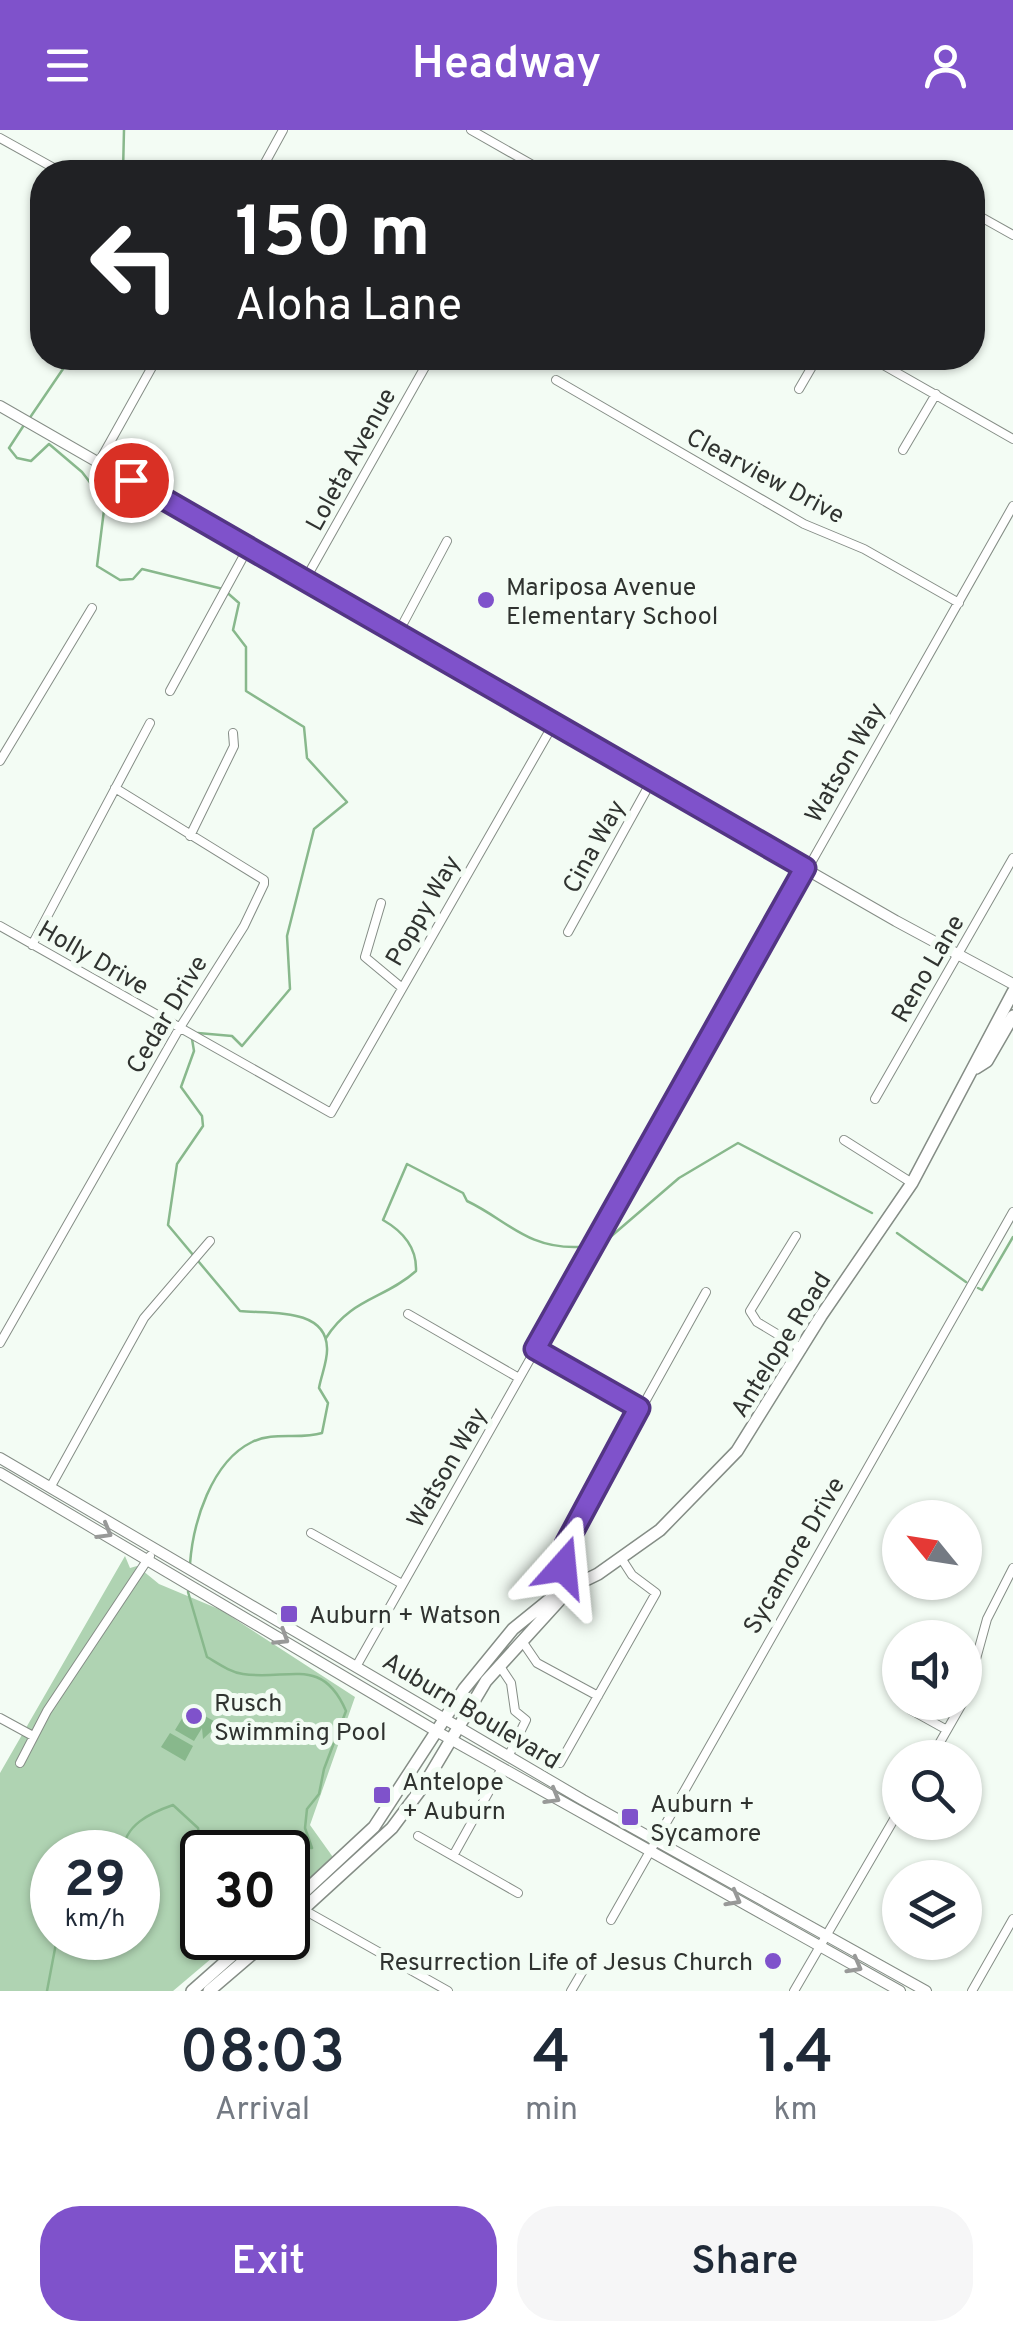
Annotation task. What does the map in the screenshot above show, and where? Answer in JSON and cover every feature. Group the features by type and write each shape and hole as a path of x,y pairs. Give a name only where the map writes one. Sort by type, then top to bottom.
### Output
{"main road":[{"path":"0,406 1013,984"},
{"name":"Antelope Road","path":"310,1904 392,1828 424,1785 498,1665 570,1591 670,1522 721,1472 754,1430 802,1348 912,1183 1013,992"},
{"name":"Antelope Road","path":"976,1068 988,1061 1013,1016"},
{"name":"Auburn Boulevard","path":"0,1458 509,1754 652,1846"},
{"name":"Auburn Boulevard","path":"2,1478 149,1558 502,1768 822,1941 926,1991"},
{"name":"Antelope Road","path":"310,1886 374,1827 491,1652 535,1610 555,1595 570,1591"},
{"name":"Auburn Boulevard","path":"822,1941 896,1989 908,1991"},
{"path":"192,1991 227,1960"},
{"path":"209,1991 245,1960"}],"street":[{"path":"267,160 283,130"},
{"path":"477,131 522,160"},
{"path":"0,138 39,160"},
{"path":"985,219 1013,235"},
{"path":"99,462 150,370"},
{"name":"Loleta Avenue","path":"305,580 423,370"},
{"path":"798,390 810,370"},
{"path":"893,370 1013,439"},
{"name":"Clearview Drive","path":"556,380 804,524 864,549 959,603"},
{"path":"903,450 936,394"},
{"name":"Watson Way","path":"357,1665 1013,506"},
{"path":"398,633 447,541"},
{"path":"170,691 248,548"},
{"path":"0,760 92,608"},
{"name":"Poppy Way","path":"325,1111 331,1113 341,1097 554,723"},
{"path":"32,944 150,724"},
{"path":"115,788 190,836 234,746 232,733"},
{"name":"Cina Way","path":"568,932 652,780"},
{"name":"Cedar Drive","path":"0,1343 178,1029 244,926 264,880 190,836"},
{"name":"Reno Lane","path":"875,1098 1013,858"},
{"path":"382,903 365,958 401,987"},
{"name":"Holly Drive","path":"0,926 325,1111"},
{"path":"844,1140 912,1183"},
{"name":"Sycamore Drive","path":"610,1920 1013,1212"},
{"path":"796,1236 750,1311 757,1322 802,1348"},
{"path":"52,1486 144,1318 188,1262 210,1241"},
{"path":"570,1591 563,1552 706,1292"},
{"path":"408,1314 520,1378"},
{"path":"535,1349 639,1408"},
{"path":"311,1534 402,1584"},
{"path":"20,1763 33,1736 156,1546"},
{"path":"560,1763 656,1593 632,1576 621,1558"},
{"path":"982,1637 1013,1568"},
{"path":"522,1640 537,1662 598,1696"},
{"path":"498,1665 511,1683 515,1711 526,1720 509,1754"},
{"path":"0,1718 33,1736"},
{"path":"929,1720 947,1730"},
{"path":"941,1740 953,1720"},
{"path":"453,1856 502,1768"},
{"path":"418,1836 518,1894"},
{"path":"794,1991 882,1839"},
{"path":"310,1913 448,1991"},
{"path":"972,1991 1013,1919"},
{"path":"572,1991 591,1957"}],"shaded area":[{"path":"125,1556 130,1568 137,1566 159,1584 221,1610 355,1697 310,1825 335,1860 310,1881 310,1830 180,1830 180,1960 210,1960 173,1991 0,1991 0,1773"},
{"name":"Rusch Swimming Pool","path":"189,1707 219,1724 203,1739 202,1728 194,1741 175,1730"},
{"path":"170,1733 193,1746 185,1761 161,1747"}],"waterway":[{"path":"123,160 124,130"},
{"path":"29,419 62,370"},
{"path":"24,425 9,448 17,458 31,461 49,444 82,472 105,502 97,566 120,580 133,579 142,569 223,589 239,603 233,630 246,647 246,691 304,727 307,758 347,802 314,829 287,936 290,989 242,1046 232,1036 198,1033"},
{"path":"190,1564 200,1513 225,1464 238,1451 260,1439 322,1433 328,1403 319,1388 327,1348 317,1325 294,1315 240,1311 168,1225 177,1164 203,1126 202,1116 181,1087 194,1051 192,1039"},
{"path":"601,1245 679,1178 738,1143 872,1213"},
{"path":"326,1338 346,1315 416,1271 408,1241 383,1220 407,1164 463,1193 467,1201 518,1232 545,1243 579,1247"},
{"path":"897,1233 966,1282"},
{"path":"978,1288 982,1290 1013,1237"},
{"path":"188,1592 207,1657 243,1674 315,1677 337,1694 346,1711 319,1794 307,1809 306,1830"},
{"path":"131,1830 147,1816 173,1805 198,1830"},
{"path":"310,1842 310,1848"},
{"path":"47,1991 53,1960"}],"place":[{"name":"Mariposa Avenue Elementary School","path":"486,600"},
{"name":"Auburn + Watson","path":"289,1614"},
{"name":"Rusch Swimming Pool","path":"194,1716"},
{"name":"Antelope + Auburn","path":"382,1795"},
{"name":"Auburn + Sycamore","path":"630,1817"},
{"name":"Resurrection Life of Jesus Church","path":"773,1961"}],"route":[{"path":"131,480 805,868 535,1349 639,1408 566,1544 563,1567"}]}
